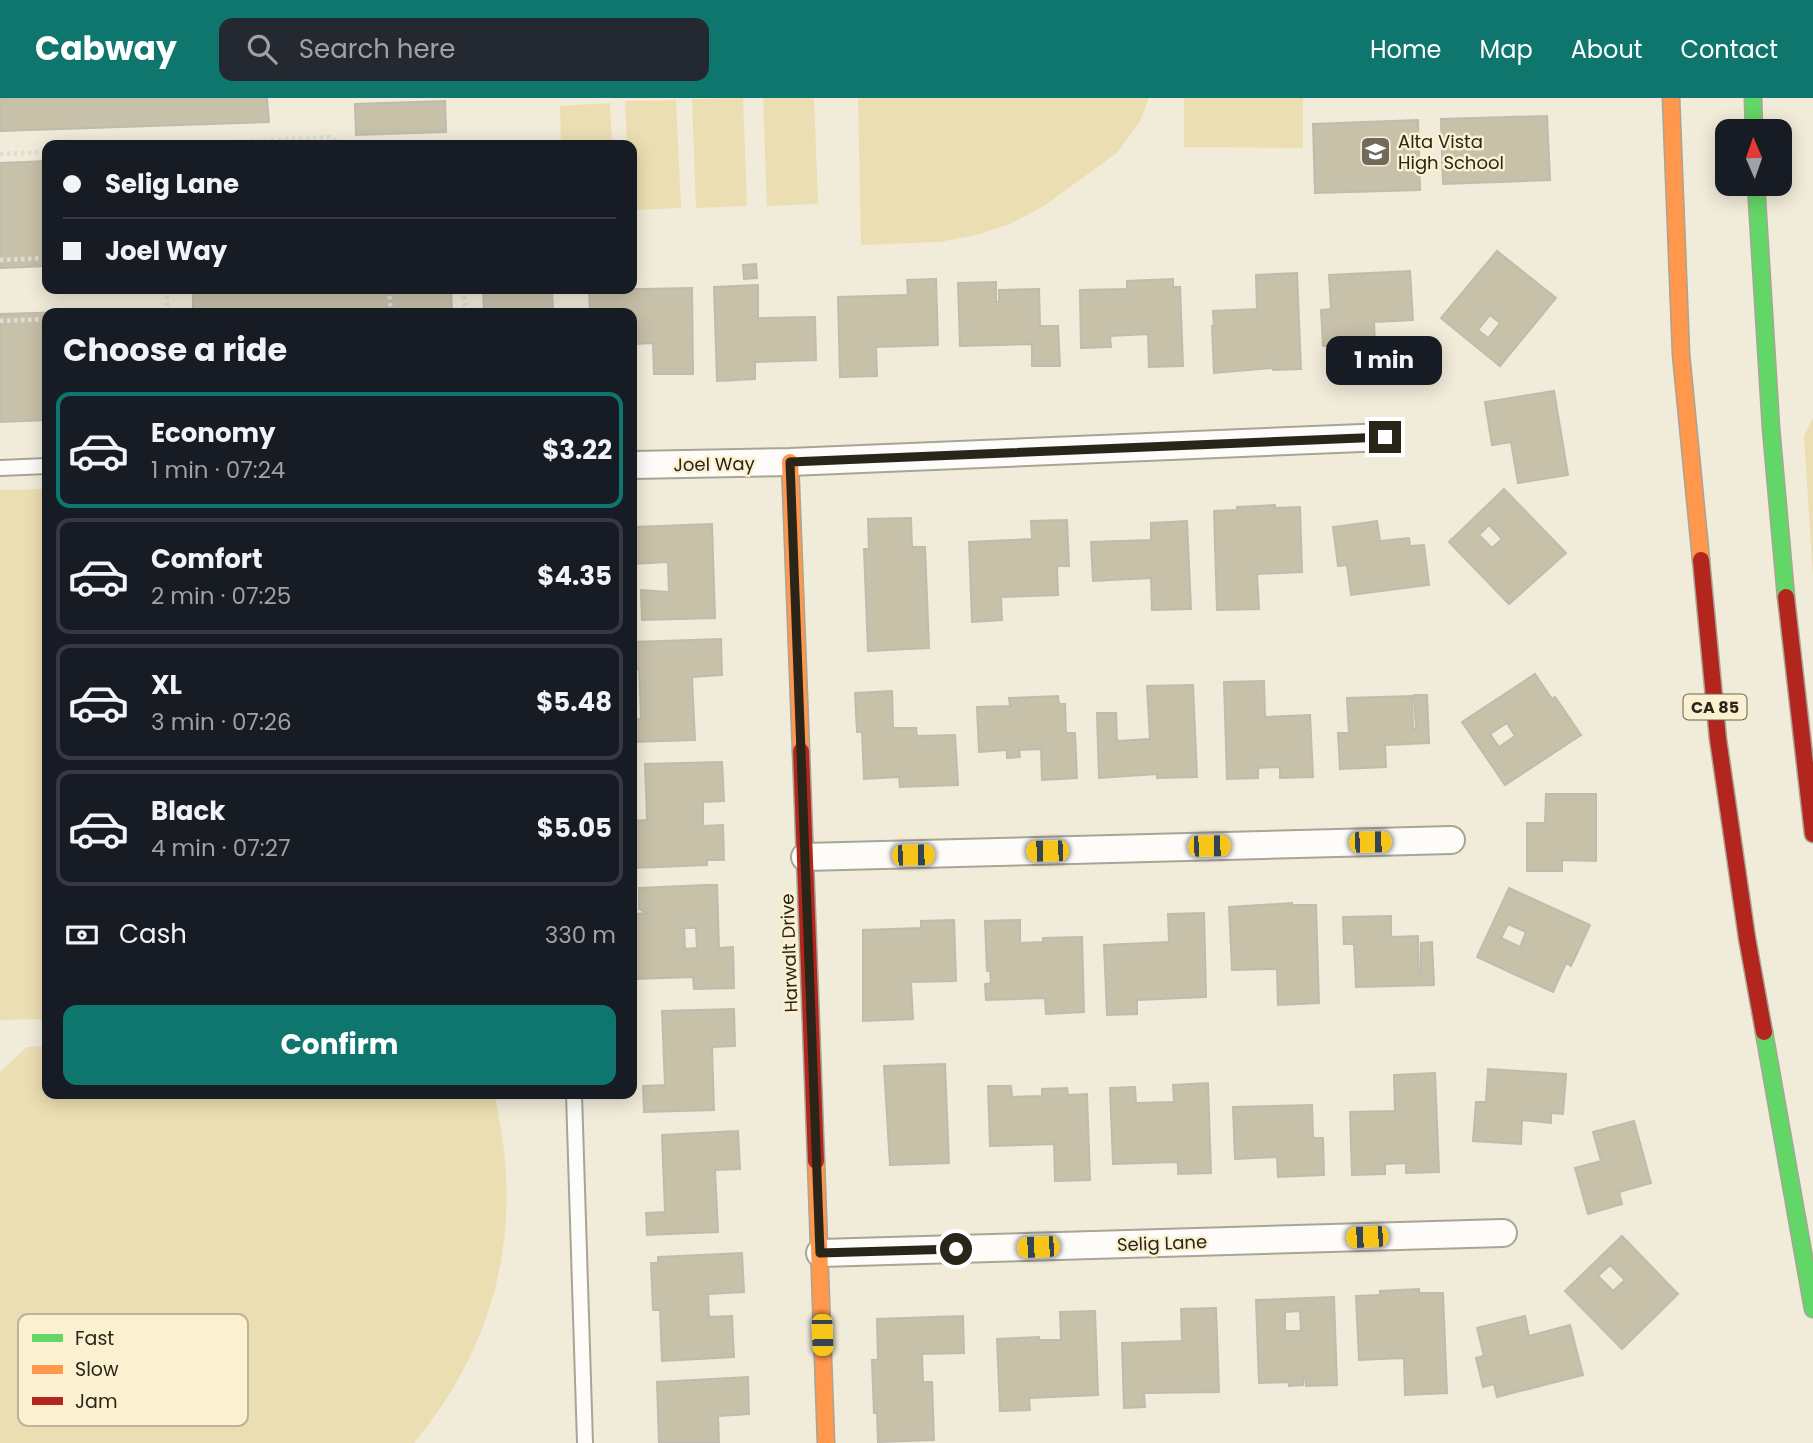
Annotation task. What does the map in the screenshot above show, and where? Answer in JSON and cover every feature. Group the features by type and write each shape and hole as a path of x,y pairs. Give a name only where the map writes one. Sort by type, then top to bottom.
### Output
{"main road":[{"name":"CA 85","path":"1671,98 1681,354 1718,738 1747,938 1813,1309"},
{"path":"1753,98 1754,119"},
{"path":"1757,196 1763,342 1779,538 1799,731 1813,834"},
{"name":"Harwalt Drive","path":"790,462 827,1443"}],"street":[{"name":"Joel Way","path":"637,465 790,462 1385,437"},
{"path":"805,858 1451,840"},
{"name":"Selig Lane","path":"820,1253 1503,1233"}],"lane":[{"path":"0,468 42,466"},
{"path":"574,1099 586,1443"}],"path":[{"path":"275,140 332,137 335,140"},
{"path":"0,154 42,152"},
{"path":"0,260 42,258"},
{"path":"0,321 42,319"}],"shaded area":[{"path":"743,98 747,206 696,208 692,99"},
{"path":"763,98 814,98 818,204 767,206"},
{"path":"858,98 1149,98 1140,121 1118,152 1044,206 1010,224 976,235 939,242 861,245"},
{"path":"1184,98 1303,98 1303,148 1184,147"},
{"path":"676,100 681,208 637,210 637,140 627,140 625,101"},
{"path":"610,103 612,140 561,140 560,106"},
{"path":"1813,418 1813,576 1804,436"},
{"path":"42,489 42,1019 0,1020 0,490"},
{"path":"42,1046 42,1099 495,1099 503,1142 507,1188 505,1234 498,1278 485,1321 467,1363 443,1404 414,1443 0,1443 0,1072 27,1047"}],"building":[{"path":"0,98 267,98 269,122 0,131"},
{"path":"445,101 446,132 356,135 355,104"},
{"path":"1547,116 1550,180 1443,184 1441,119"},
{"path":"1418,120 1420,190 1315,193 1313,124"},
{"path":"42,161 42,266 0,268 0,163"},
{"path":"1497,251 1556,298 1500,366 1441,318","holes":["1490,315 1500,323 1488,338 1478,330"]},
{"path":"756,264 757,278 744,279 743,265"},
{"path":"1410,271 1413,320 1374,322 1375,344 1323,346 1321,310 1331,309 1329,275"},
{"path":"1297,273 1301,369 1273,368 1214,373 1213,311 1257,309 1256,275"},
{"path":"936,279 938,345 876,347 877,376 840,377 838,297 908,295 907,280"},
{"path":"1173,279 1173,287 1180,287 1183,366 1149,367 1148,334 1110,336 1111,347 1081,348 1080,290 1127,289 1127,281"},
{"path":"996,282 996,302 999,302 999,290 1039,289 1040,326 1058,326 1060,366 1032,366 1032,344 960,346 958,283"},
{"path":"758,285 758,318 815,317 816,360 755,362 755,379 717,381 714,287"},
{"path":"692,288 693,374 654,374 653,343 637,344 637,308 590,308 589,294 637,294 637,289"},
{"path":"193,294 391,294 392,308 193,308"},
{"path":"391,294 451,294 452,308 392,308"},
{"path":"483,294 552,294 553,308 484,308"},
{"path":"42,313 42,420 0,422 0,314"},
{"path":"1554,391 1568,475 1518,483 1511,442 1492,445 1485,402"},
{"path":"1504,489 1566,553 1509,604 1449,542","holes":["1489,525 1502,539 1492,548 1479,535"]},
{"path":"1275,505 1275,508 1300,507 1302,572 1257,574 1259,609 1217,610 1214,511"},
{"path":"911,518 912,547 925,547 929,648 868,651 864,549 869,549 868,519"},
{"path":"1067,520 1069,566 1057,566 1058,595 1001,597 1002,620 972,622 969,542 1032,539 1031,521"},
{"path":"1187,521 1191,609 1152,610 1151,578 1093,581 1091,542 1151,540 1151,523"},
{"path":"1377,521 1380,541 1409,538 1410,546 1424,545 1429,585 1351,595 1347,565 1338,566 1333,527"},
{"path":"712,524 715,618 642,620 641,590 669,592 668,562 637,564 637,527"},
{"path":"721,639 722,675 692,677 695,740 637,742 637,719 641,719 637,642"},
{"path":"1535,674 1552,699 1555,697 1581,735 1505,785 1462,722","holes":["1507,723 1515,736 1499,747 1490,734"]},
{"path":"1264,681 1265,717 1310,715 1313,777 1280,778 1280,767 1258,768 1258,778 1227,779 1224,682"},
{"path":"1193,685 1197,777 1157,778 1157,774 1099,778 1097,713 1116,713 1117,741 1150,739 1147,686"},
{"path":"892,691 893,728 916,728 917,736 955,735 958,785 900,787 899,777 864,779 862,732 857,732 855,693"},
{"path":"1414,695 1427,695 1429,743 1385,745 1386,767 1340,769 1338,733 1349,733 1347,698 1412,696 1413,729 1416,729"},
{"path":"1058,696 1059,704 1065,704 1066,733 1075,733 1077,778 1042,780 1041,749 1019,750 1020,757 1007,758 1007,750 979,752 977,707 1010,706 1009,698"},
{"path":"722,762 724,801 703,802 703,826 723,825 724,860 707,860 707,865 637,868 637,821 647,820 645,764"},
{"path":"1546,794 1596,794 1596,861 1562,860 1562,871 1527,871 1527,823 1545,823"},
{"path":"717,885 719,948 733,947 734,988 694,989 693,977 637,979 637,914 646,913 639,909 639,888","holes":["684,928 696,928 697,948 685,949"]},
{"path":"1509,888 1590,925 1571,966 1566,963 1553,992 1477,957","holes":["1508,924 1526,932 1520,947 1501,938"]},
{"path":"1292,903 1316,905 1319,1003 1278,1005 1277,969 1232,970 1229,907"},
{"path":"1204,913 1206,997 1137,1000 1137,1014 1107,1015 1104,945 1169,942 1168,914"},
{"path":"1391,916 1391,937 1418,936 1419,975 1421,943 1432,942 1434,985 1356,987 1354,944 1344,944 1343,917"},
{"path":"954,920 956,981 911,982 913,1019 863,1021 863,930 921,928 921,921"},
{"path":"1020,920 1020,943 1043,942 1043,938 1082,937 1084,1012 1046,1014 1045,998 986,1000 985,984 991,983 990,971 987,971 985,921"},
{"path":"734,1009 735,1046 712,1047 714,1110 644,1112 643,1086 665,1085 662,1011"},
{"path":"945,1064 949,1163 890,1165 884,1066"},
{"path":"1488,1069 1566,1074 1563,1114 1551,1113 1551,1123 1522,1120 1521,1144 1473,1141 1476,1102 1486,1102"},
{"path":"1435,1073 1439,1172 1406,1173 1406,1163 1385,1164 1385,1174 1352,1175 1350,1112 1395,1111 1394,1075"},
{"path":"1208,1083 1211,1173 1178,1174 1178,1162 1113,1164 1110,1088 1135,1087 1136,1103 1174,1102 1173,1085"},
{"path":"988,1086 1011,1086 1012,1097 1042,1096 1042,1089 1067,1088 1068,1095 1087,1094 1090,1180 1055,1181 1054,1144 990,1146"},
{"path":"1312,1105 1313,1138 1323,1138 1324,1175 1278,1177 1277,1157 1235,1159 1233,1107"},
{"path":"1634,1121 1651,1183 1619,1192 1622,1204 1588,1214 1575,1168 1601,1161 1593,1132"},
{"path":"738,1131 740,1169 715,1170 718,1232 647,1235 646,1213 665,1212 662,1135"},
{"path":"1622,1236 1678,1294 1622,1349 1565,1291","holes":["1610,1265 1625,1280 1613,1291 1598,1276"]},
{"path":"742,1253 744,1292 708,1294 709,1317 732,1316 734,1357 662,1361 660,1310 653,1310 651,1263 658,1263 658,1257"},
{"path":"1419,1289 1419,1293 1443,1293 1447,1393 1405,1395 1404,1358 1359,1360 1356,1296 1380,1295 1380,1291"},
{"path":"1334,1297 1337,1385 1306,1386 1305,1377 1303,1385 1289,1386 1289,1382 1259,1383 1256,1300","holes":["1300,1311 1301,1331 1285,1331 1285,1312"]},
{"path":"1216,1308 1219,1392 1144,1393 1145,1407 1124,1408 1122,1343 1182,1341 1181,1309"},
{"path":"1095,1311 1098,1395 1029,1398 1030,1410 1000,1411 997,1339 1039,1337 1039,1340 1061,1340 1060,1312"},
{"path":"963,1316 964,1353 922,1354 923,1382 932,1382 934,1440 878,1442 872,1360 878,1360 877,1319"},
{"path":"1525,1316 1529,1336 1570,1325 1583,1375 1497,1397 1494,1384 1483,1387 1476,1358 1484,1356 1477,1328"},
{"path":"748,1377 749,1414 718,1416 719,1443 659,1443 657,1382"}],"traffic: fast":[{"path":"1753,98 1754,119"},
{"path":"1757,196 1771,428 1786,597"},
{"path":"1764,1032 1813,1309"}],"traffic: slow":[{"path":"1671,98 1681,354 1701,560"},
{"path":"790,462 801,751"},
{"path":"816,1161 826,1443"}],"traffic: jam":[{"path":"1701,560 1718,739 1747,938 1764,1032"},
{"path":"1786,597 1813,834"},
{"path":"801,751 816,1161"}],"place":[{"name":"Alta Vista High School","path":"1375,151"}],"route":[{"path":"956,1249 820,1253 790,462 1385,437"}]}
